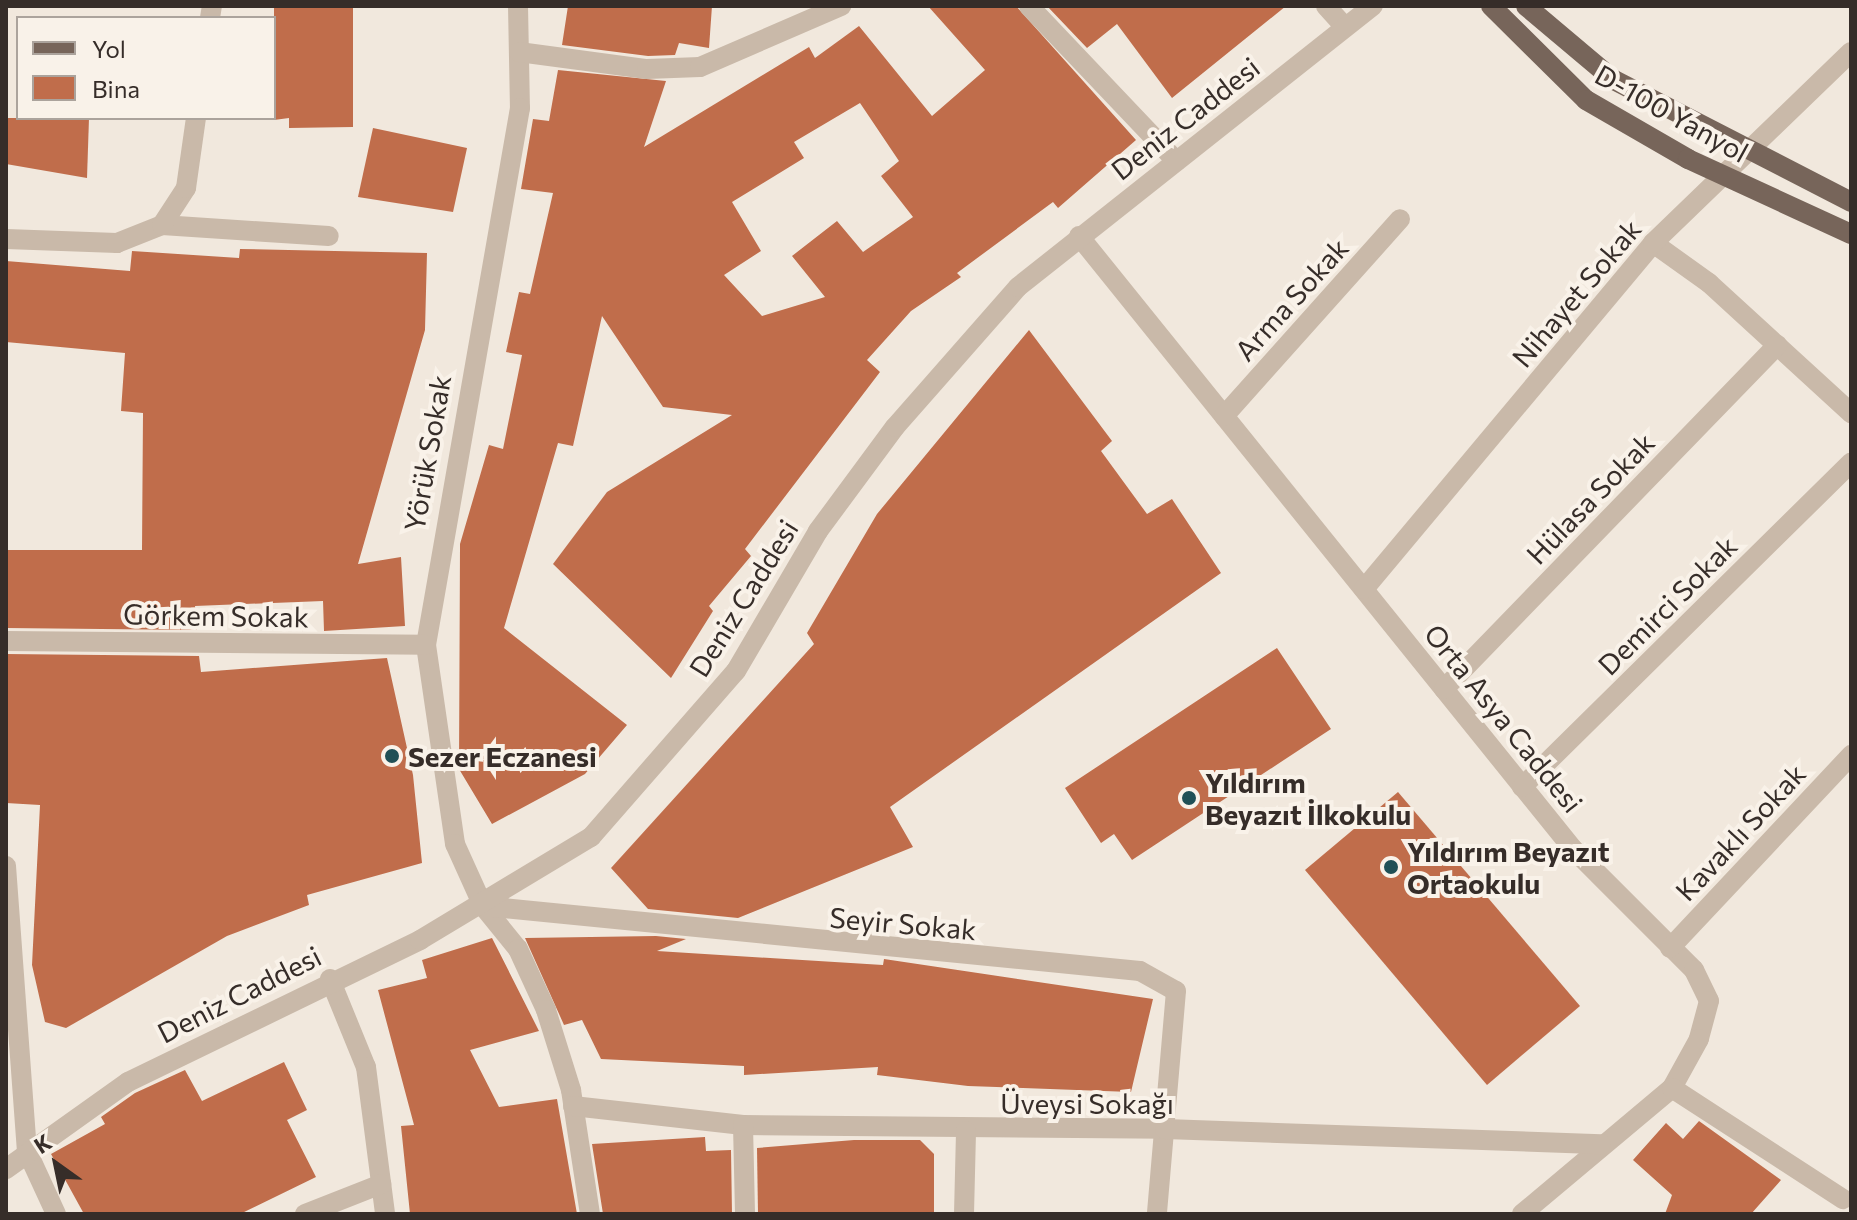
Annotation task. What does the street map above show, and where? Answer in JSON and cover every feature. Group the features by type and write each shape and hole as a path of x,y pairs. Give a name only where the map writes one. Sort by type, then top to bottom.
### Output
{"main road":[{"name":"D-100 Yanyol","path":"1491,6 1586,100 1724,176 1851,234"},
{"name":"D-100 Yanyol","path":"1526,6 1614,80 1851,202"}],"street":[{"name":"Yörük Sokak","path":"518,6 520,108 426,645 455,844 483,906 518,949 546,1010 573,1106 590,1214"},
{"path":"1029,6 1176,161"},
{"path":"1326,6 1345,27"},
{"name":"Deniz Caddesi","path":"6,1169 27,1151 128,1082 330,979 483,906 591,837 660,765 736,671 818,531 895,427 1018,287 1373,6"},
{"path":"519,52 647,69 700,67 830,8"},
{"name":"Nihayet Sokak","path":"1364,589 1653,243 1851,52"},
{"path":"162,225 186,188 196,120"},
{"name":"Arma Sokak","path":"1224,416 1400,219"},
{"path":"6,239 117,243 162,225 329,236"},
{"name":"Orta Asya Caddesi","path":"1079,236 1522,787 1670,948 1694,970 1709,1001 1672,1088 1601,1144 1522,1214"},
{"path":"1653,243 1777,345 1851,413"},
{"name":"Hülasa Sokak","path":"1444,689 1777,345"},
{"name":"Demirci Sokak","path":"1522,787 1851,463"},
{"name":"Görkem Sokak","path":"6,641 426,645"},
{"name":"Kavaklı Sokak","path":"1670,948 1851,755"},
{"path":"6,866 27,1151 56,1214"},
{"name":"Seyir Sokak","path":"483,906 1140,971 1176,991 1165,1129"},
{"path":"330,979 366,1067 385,1214"},
{"path":"1672,1088 1842,1201"},
{"name":"Üveysi Sokağı","path":"573,1106 743,1125 966,1131 1165,1129 1601,1144"},
{"path":"743,1125 745,1214"},
{"path":"1157,1214 1165,1129"},
{"path":"964,1214 966,1131"},
{"path":"305,1214 381,1184"}],"building":[{"path":"274,6 353,6 353,127 289,128 289,118 276,120"},
{"path":"568,6 712,6 709,48 679,43 675,55 648,56 562,45"},
{"path":"928,6 1016,6 1136,140 1058,208 1053,202 957,273 961,277 911,311 867,360 880,372 745,549 751,556 709,606 713,611 671,678 553,564 607,492 732,415 663,407 602,316 573,446 558,443 504,628 627,725 585,774 492,824 459,769 460,544 489,445 503,449 522,355 506,352 519,292 530,294 553,193 521,189 533,119 549,121 558,70 666,81 644,147 809,47 815,58 859,26 932,116 985,70","holes":["860,103 899,161 881,176 913,217 863,252 837,221 792,256 825,297 762,316 724,275 761,251 732,202 804,158 794,142"]},
{"path":"1047,6 1286,6 1172,98 1117,24 1087,48"},
{"path":"6,118 89,120 87,178 6,164"},
{"path":"373,128 467,148 453,212 358,197"},
{"path":"240,249 427,253 425,330 358,564 401,557 405,626 324,631 323,601 195,606 197,630 6,628 6,550 142,550 143,413 121,411 125,353 6,342 6,261 130,271 132,251 239,258"},
{"path":"1029,330 1112,441 1101,451 1147,514 1172,499 1221,573 890,807 913,847 738,918 648,909 611,868 814,644 807,633 877,514"},
{"path":"1277,648 1331,729 1132,860 1114,834 1101,843 1065,788"},
{"path":"6,654 199,656 201,672 387,658 413,775 422,863 307,895 309,905 227,936 66,1028 45,1022 32,965 40,805 6,803"},
{"path":"1398,792 1580,1006 1487,1085 1305,870"},
{"path":"656,936 686,939 657,951 883,965 884,959 1153,999 1131,1092 968,1086 877,1075 878,1067 744,1075 744,1066 601,1059 582,1020 564,1025 525,938"},
{"path":"492,938 539,1031 470,1050 499,1107 557,1099 577,1214 410,1214 401,1126 414,1125 378,990 427,978 422,960"},
{"path":"284,1062 307,1110 287,1120 316,1177 240,1214 84,1214 51,1154 105,1124 101,1117 135,1093 185,1070 202,1101"},
{"path":"1699,1121 1781,1180 1751,1214 1665,1214 1672,1195 1633,1160 1666,1123 1683,1139"},
{"path":"705,1137 706,1151 731,1150 732,1214 603,1214 592,1144"},
{"path":"854,1140 920,1140 934,1154 934,1214 758,1214 757,1148"}],"place":[{"name":"Sezer Eczanesi","path":"392,756"},
{"name":"Yıldırım Beyazıt İlkokulu","path":"1189,798"},
{"name":"Yıldırım Beyazıt Ortaokulu","path":"1391,867"}]}
